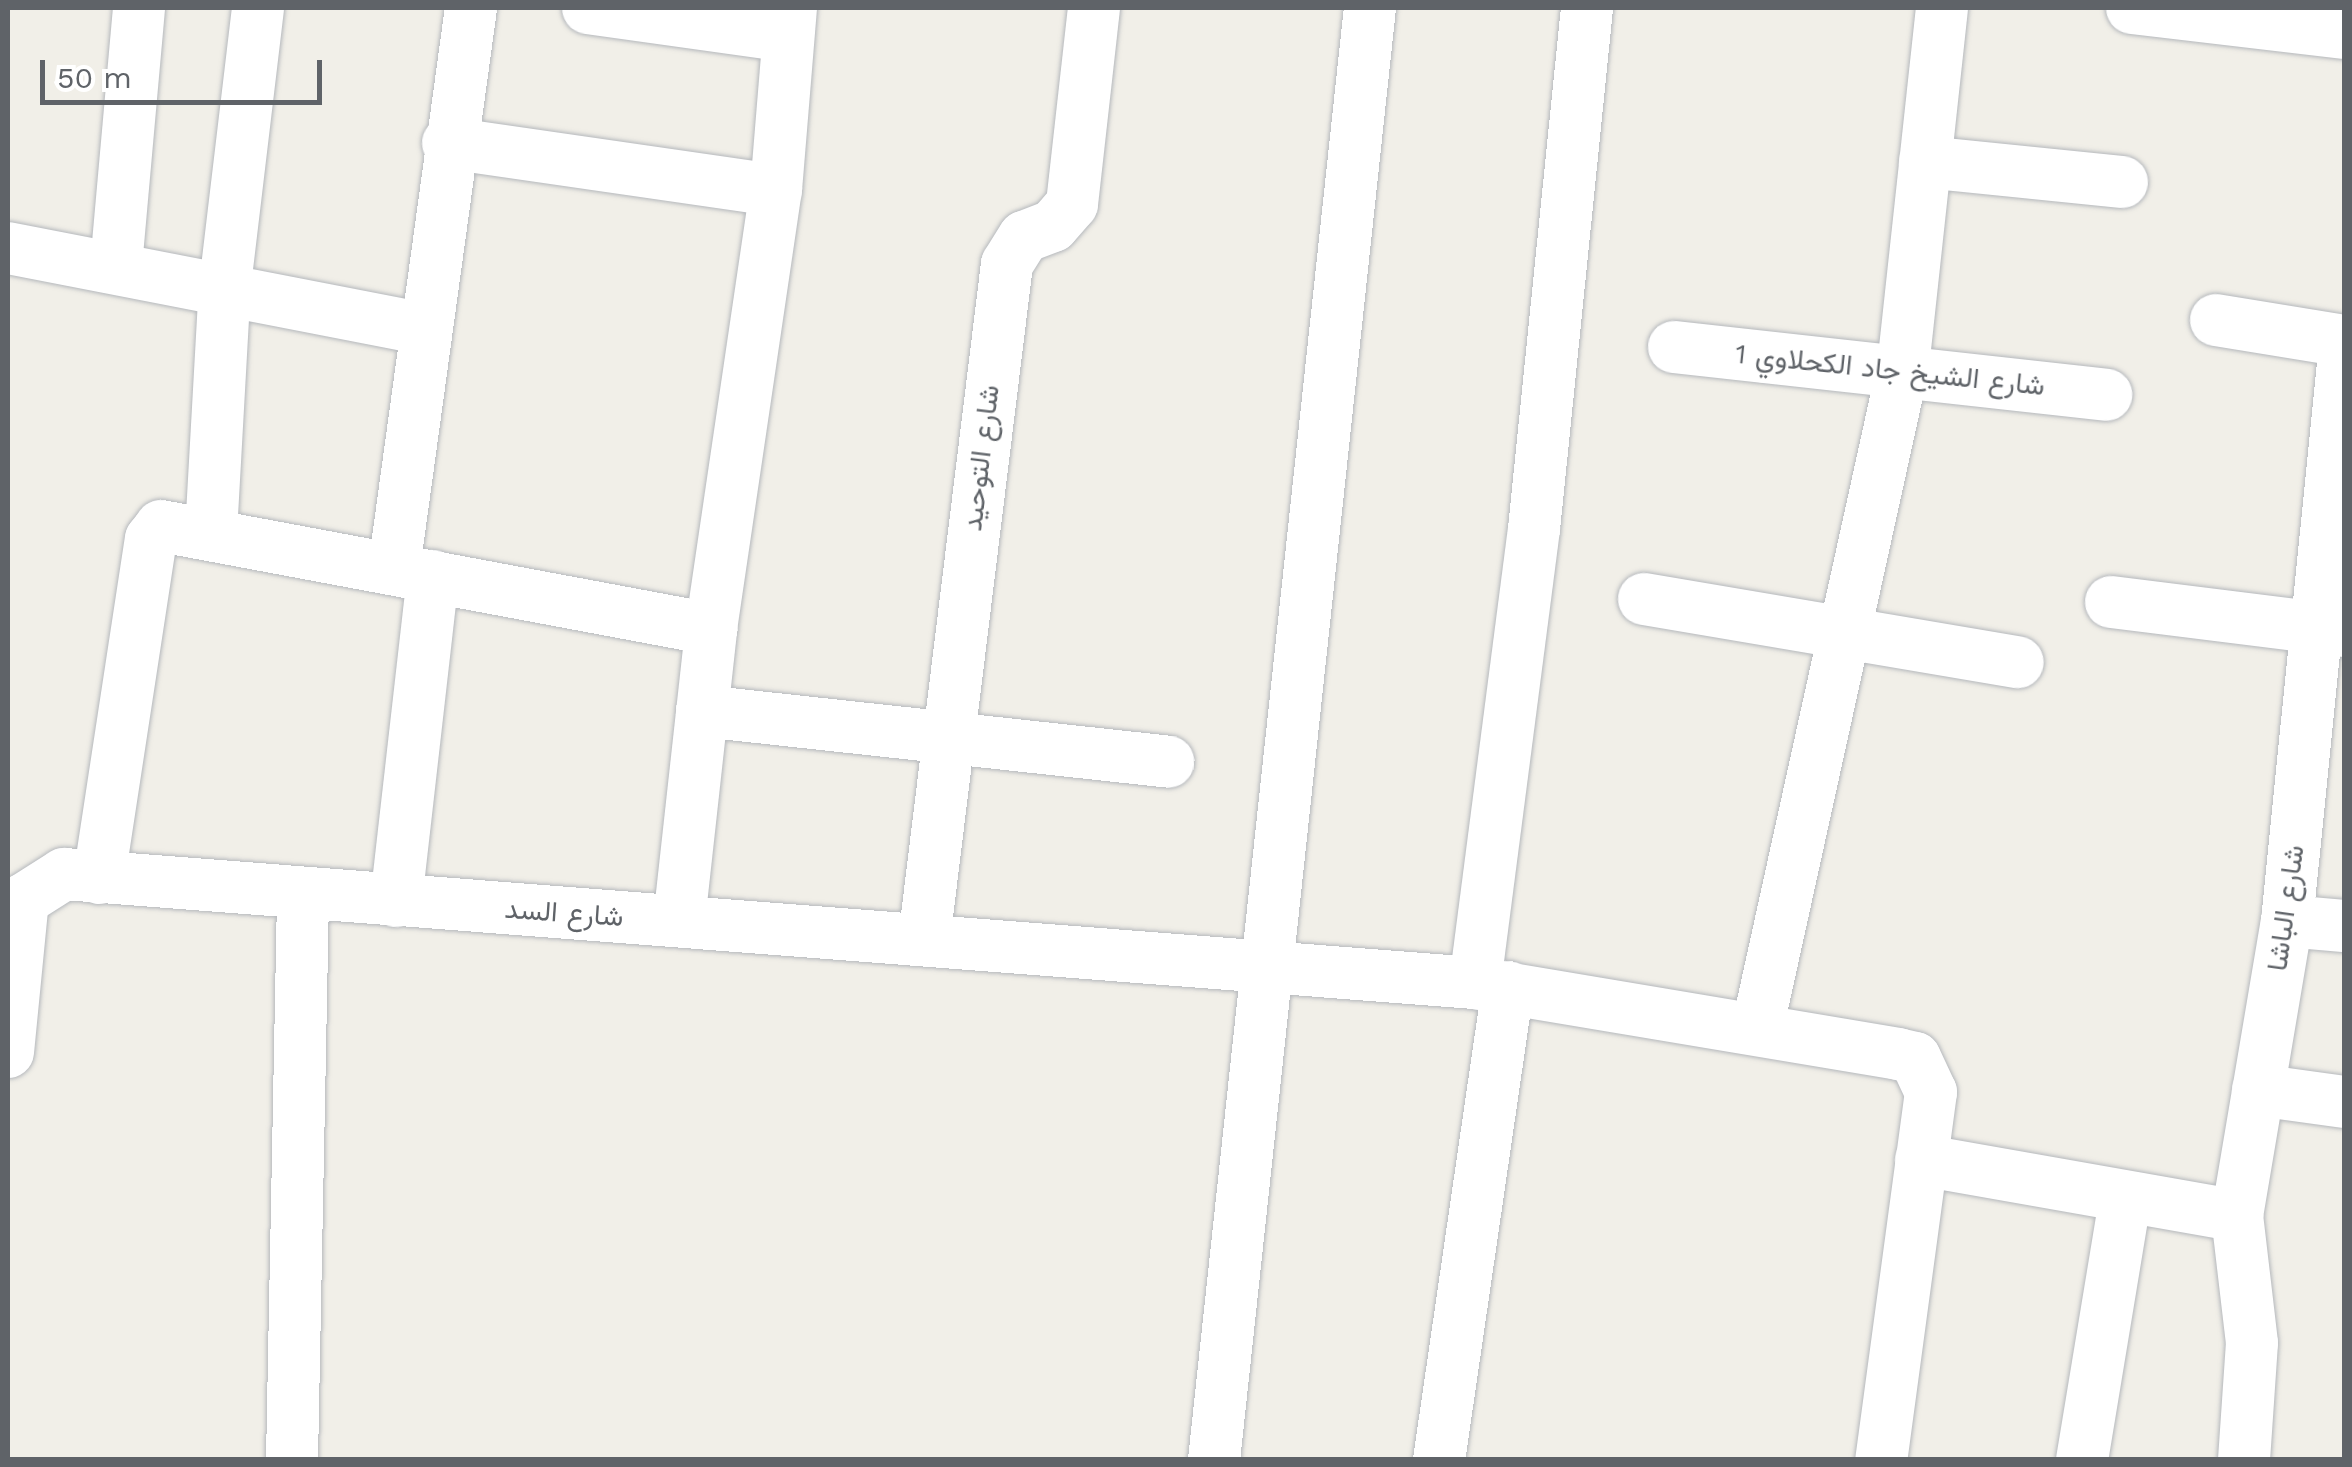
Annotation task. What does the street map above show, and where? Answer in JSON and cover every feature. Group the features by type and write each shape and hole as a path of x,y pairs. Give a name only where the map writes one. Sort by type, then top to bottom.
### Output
{"street":[{"path":"116,266 139,8"},
{"path":"211,533 225,285 258,8"},
{"path":"396,901 414,572 422,328 471,8"},
{"path":"588,8 789,22 776,190 710,629 679,921"},
{"name":"شارع التوحيد","path":"924,940 946,731 1006,264 1024,237 1054,226 1072,204 1094,8"},
{"path":"1214,1460 1370,8"},
{"path":"1440,1460 1492,985 1587,8"},
{"path":"1758,1025 1904,366 1942,8"},
{"path":"2132,8 2344,33"},
{"path":"448,143 776,190"},
{"path":"1925,162 2122,182"},
{"path":"8,248 225,285 422,328"},
{"path":"2216,320 2344,342"},
{"name":"شارع الشيخ جاد الكحلاوي 1","path":"1674,347 1904,366 2106,395"},
{"name":"شارع الباشا","path":"2244,1460 2252,1343 2237,1216 2332,629 2344,354"},
{"path":"99,878 151,539 162,526 710,629"},
{"path":"1644,599 1847,629 2018,662"},
{"path":"2112,602 2332,629"},
{"path":"702,711 946,731 1168,762"},
{"name":"شارع السد","path":"8,1052 11,973 20,917 34,887 64,874 1492,985 1758,1025 1915,1058 1931,1092 1921,1160"},
{"path":"292,1460 303,895"},
{"path":"2287,921 2344,926"},
{"path":"2258,1090 2344,1102"},
{"path":"1881,1460 1921,1160 2124,1200 2237,1216"},
{"path":"2082,1460 2124,1200"}]}
